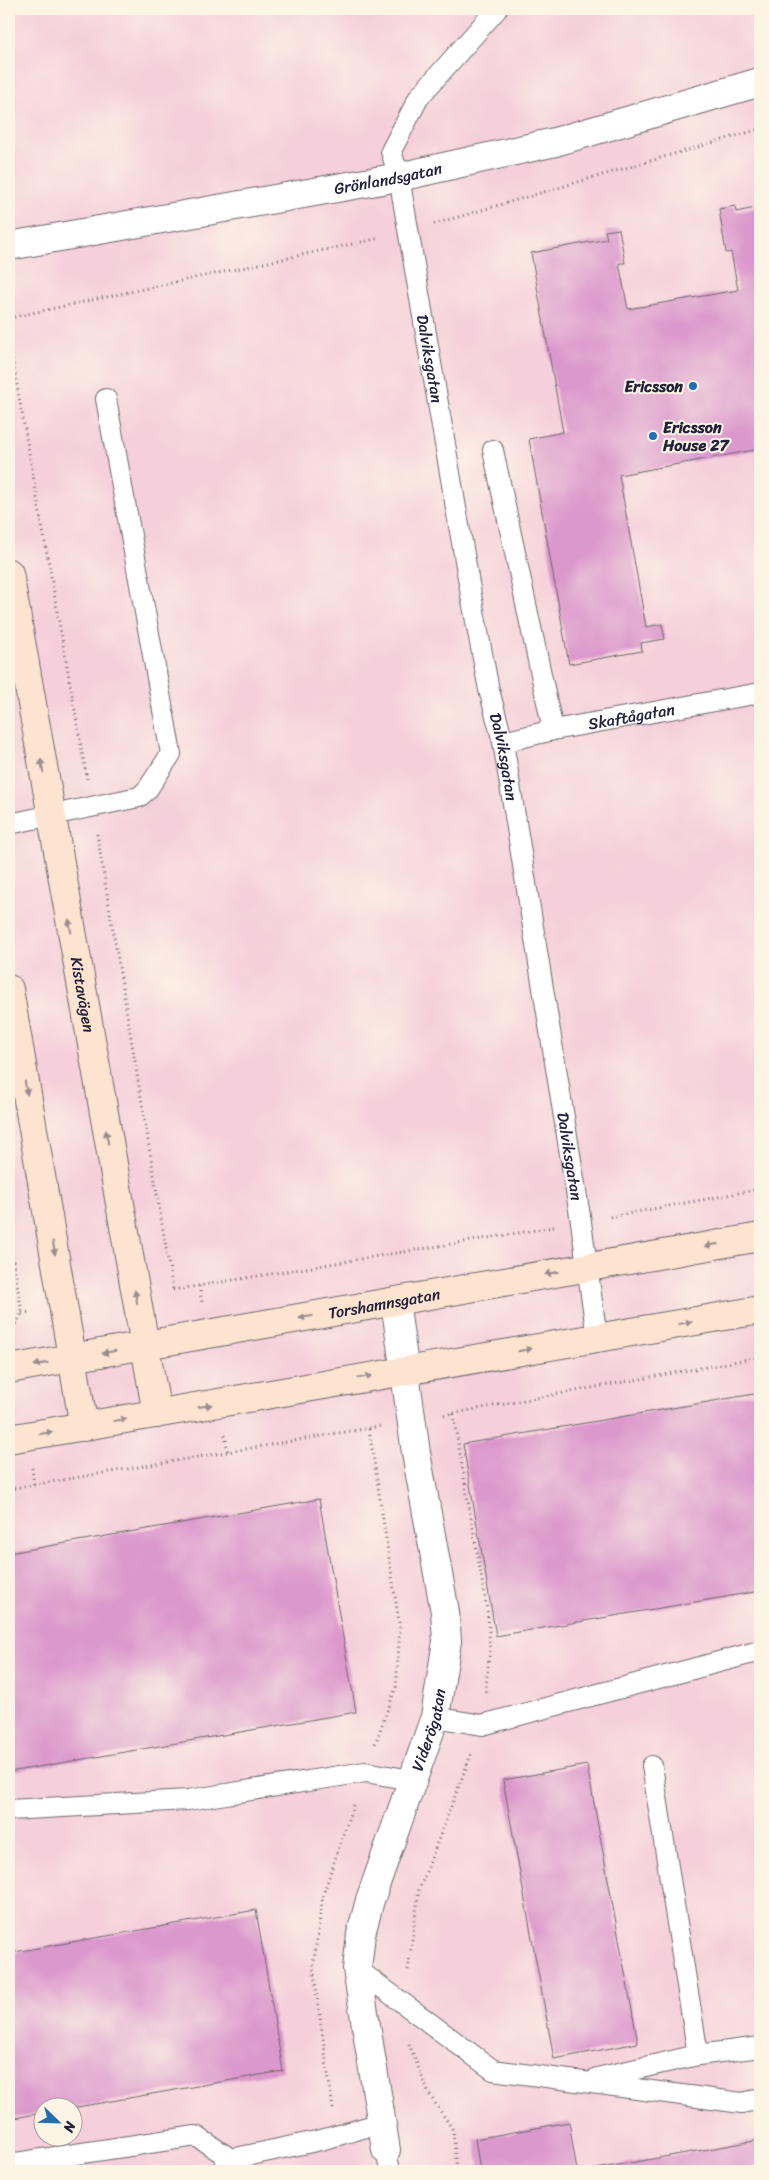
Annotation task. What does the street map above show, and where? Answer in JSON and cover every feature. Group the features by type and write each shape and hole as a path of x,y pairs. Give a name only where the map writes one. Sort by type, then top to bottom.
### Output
{"street":[{"name":"Grönlandsgatan","path":"9,246 399,177 555,142 760,82"},
{"name":"Kistavägen","path":"9,573 50,815 157,1414"},
{"path":"9,988 84,1426"},
{"name":"Torshamnsgatan","path":"9,1369 760,1237"},
{"name":"Viderögatan","path":"388,2161 357,1969 370,1900 435,1717 447,1641 445,1612 416,1454 395,1301"},
{"path":"9,1439 760,1310"}],"lane":[{"name":"Dalviksgatan","path":"497,9 419,97 391,151 399,177 489,690 503,742 581,1222 597,1338"},
{"path":"9,824 139,797 147,790 171,754 106,398"},
{"path":"494,450 552,730"},
{"name":"Skaftågatan","path":"503,742 552,730 760,693"},
{"path":"435,1717 482,1725 760,1651"},
{"path":"652,1766 698,2055"},
{"path":"9,1810 188,1800 365,1772 412,1780"},
{"path":"357,1969 493,2070 742,2103 760,2099"},
{"path":"583,2082 698,2055 760,2047"},
{"path":"9,2164 196,2136 226,2165 381,2123"}],"path":[{"path":"173,1290 581,1222 760,1189"},
{"path":"9,1236 22,1313"},
{"path":"453,1414 488,1616 490,1649 482,1725 419,1890 406,1980 406,2007 409,2049 429,2094 453,2130 457,2171"}],"shaded area":[{"path":"9,9 760,9 760,2171 9,2171"}],"building":[{"name":"Ericsson House 27","path":"735,206 736,212 760,207 760,449 619,475 646,627 662,624 665,639 641,643 642,651 569,664 529,439 563,432 531,253 607,239 605,231 619,229 625,263 619,263 628,309 738,290 731,252 726,253 719,209"},
{"path":"760,1393 760,1591 496,1636 463,1444"},
{"path":"319,1499 356,1712 9,1772 9,1553"},
{"path":"587,1765 638,2043 554,2059 503,1780"},
{"path":"256,1910 283,2071 82,2106 82,2098 32,2098 32,2115 9,2119 9,1953"},
{"path":"569,2122 577,2171 480,2171 475,2139"},
{"path":"760,2140 760,2171 590,2171 590,2170"}],"place":[{"name":"Ericsson","path":"693,386"},
{"name":"Ericsson House 27","path":"653,436"}]}
